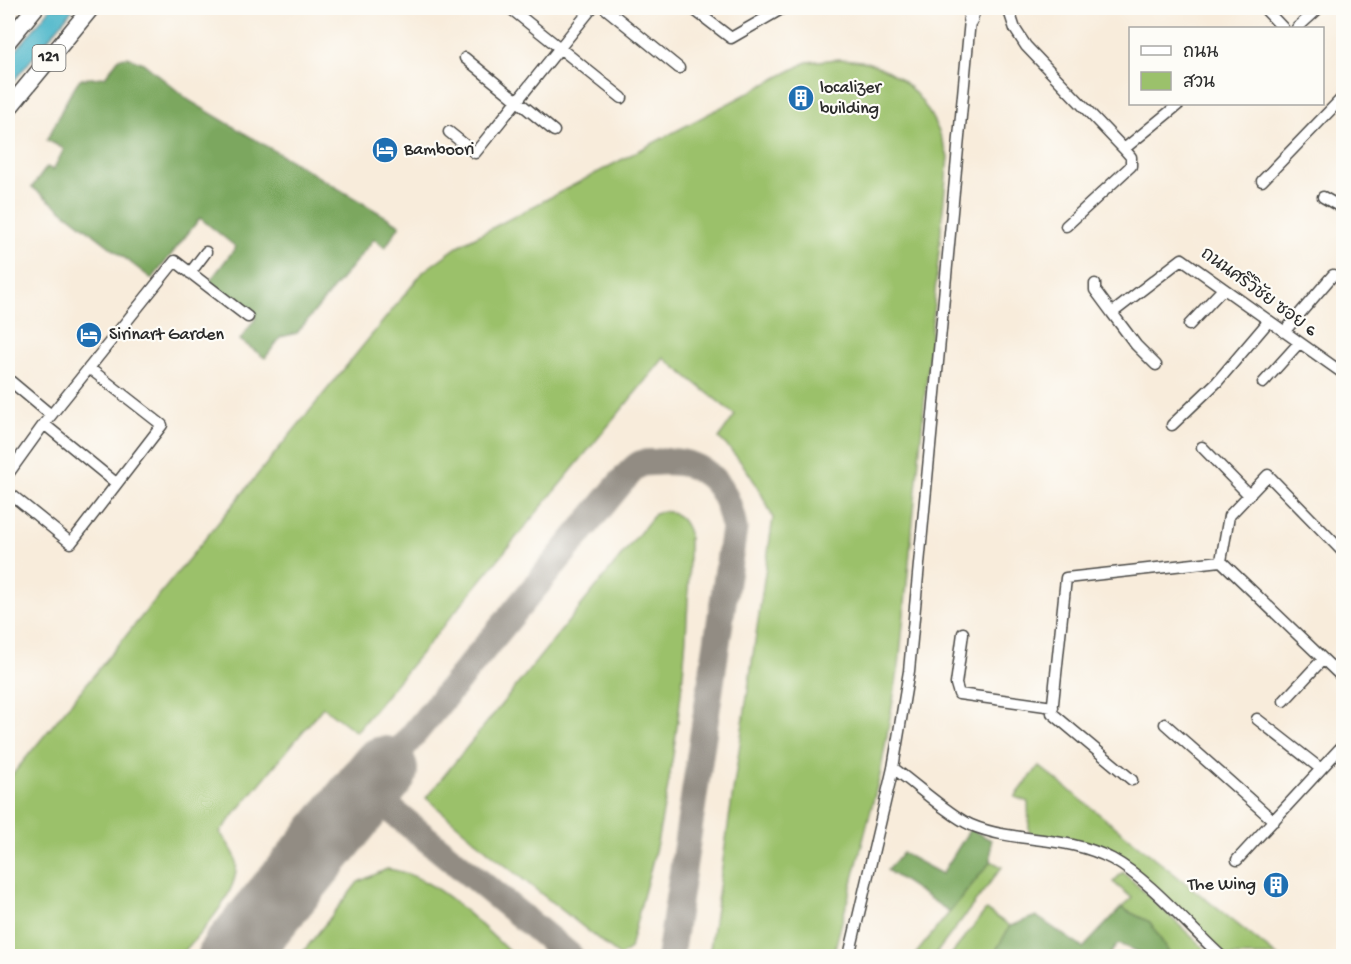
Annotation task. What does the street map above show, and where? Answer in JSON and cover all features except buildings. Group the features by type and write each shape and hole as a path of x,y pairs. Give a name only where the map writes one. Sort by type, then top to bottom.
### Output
{"main road":[{"name":"121","path":"8,41 35,8"},
{"name":"121","path":"8,109 91,8"}],"street":[{"path":"510,8 622,98"},
{"path":"449,132 475,153 592,8"},
{"path":"605,8 679,68"},
{"path":"692,8 730,38 783,8"},
{"path":"1008,8 1015,28 1026,46 1131,157 1131,166 1066,226"},
{"path":"1264,8 1282,27"},
{"path":"1298,27 1319,8"},
{"path":"849,957 893,768 909,671 972,12"},
{"path":"465,58 554,131"},
{"path":"1262,180 1344,96"},
{"path":"1124,149 1178,105"},
{"path":"1323,197 1344,209"},
{"path":"190,273 206,252"},
{"name":"ถนนศรีวิชัย ซอย 6","path":"1112,313 1182,259 1268,322 1342,370"},
{"path":"8,474 48,419 175,261 248,317"},
{"path":"1284,332 1333,275"},
{"path":"1095,284 1095,290 1136,345 1156,365"},
{"path":"1189,325 1222,290"},
{"path":"1172,425 1217,381 1268,322"},
{"path":"1263,383 1299,343"},
{"path":"8,492 70,543 162,425 89,368"},
{"path":"8,379 116,483"},
{"path":"1202,447 1248,494"},
{"path":"1221,561 1228,516 1268,475 1344,553"},
{"path":"1221,561 1344,679"},
{"path":"1132,780 1052,713 1066,578 1221,561"},
{"path":"963,633 957,684 959,694 1053,707"},
{"path":"1284,701 1323,659"},
{"path":"1257,719 1321,769"},
{"path":"1165,724 1274,821"},
{"path":"1237,860 1344,744"},
{"path":"893,768 969,824 1005,834 1068,843 1113,860 1136,875 1221,957"}],"green space":[{"path":"128,57 143,63 190,101 400,225 385,248 374,239 297,333 281,337 265,358 240,340 256,318 209,282 236,247 200,218 152,279 32,187 47,167 53,170 64,149 47,140 66,101 80,79 105,77 119,58"},
{"path":"840,59 872,64 900,79 911,89 930,114 948,157 899,666 880,775 833,956 709,956 773,518 750,475 719,438 735,415 664,358 356,732 323,707 220,832 235,856 236,869 233,882 218,910 180,956 8,956 8,780 424,271 460,245 807,62"},
{"path":"663,511 680,518 689,533 688,610 682,686 672,762 655,852 630,949 620,956 496,858 426,798 655,514"},
{"path":"1039,766 1277,956 1225,956 1134,870 1081,843 1029,833 1028,802 1015,797"},
{"path":"970,829 991,840 991,861 950,912 887,870 903,853 942,874"},
{"path":"991,861 1002,867 934,956 914,956"},
{"path":"387,869 422,880 439,891 472,916 514,956 300,956 358,882"},
{"path":"1123,872 1212,956 1171,956 1150,922 1121,908 1132,898 1113,882"},
{"path":"1121,908 1150,922 1171,956 1143,956 1142,953 1118,944 1108,956 993,956 1010,926 1036,916 1083,948"},
{"path":"986,910 1010,926 993,956 950,956"}],"water":[{"path":"51,8 74,8 8,88 8,60"}],"taxiway":[{"path":"384,770 633,469 644,463 675,462 702,470 720,488 731,514 734,529 670,956"},
{"path":"367,790 570,956"},
{"path":"259,956 264,933 279,899"}],"runway":[{"path":"232,956 384,770"}],"place":[{"name":"localizer building","path":"801,98"},
{"name":"Bamboori","path":"385,150"},
{"name":"Sirinart Garden","path":"89,335"},
{"name":"The Wing","path":"1276,885"}]}
